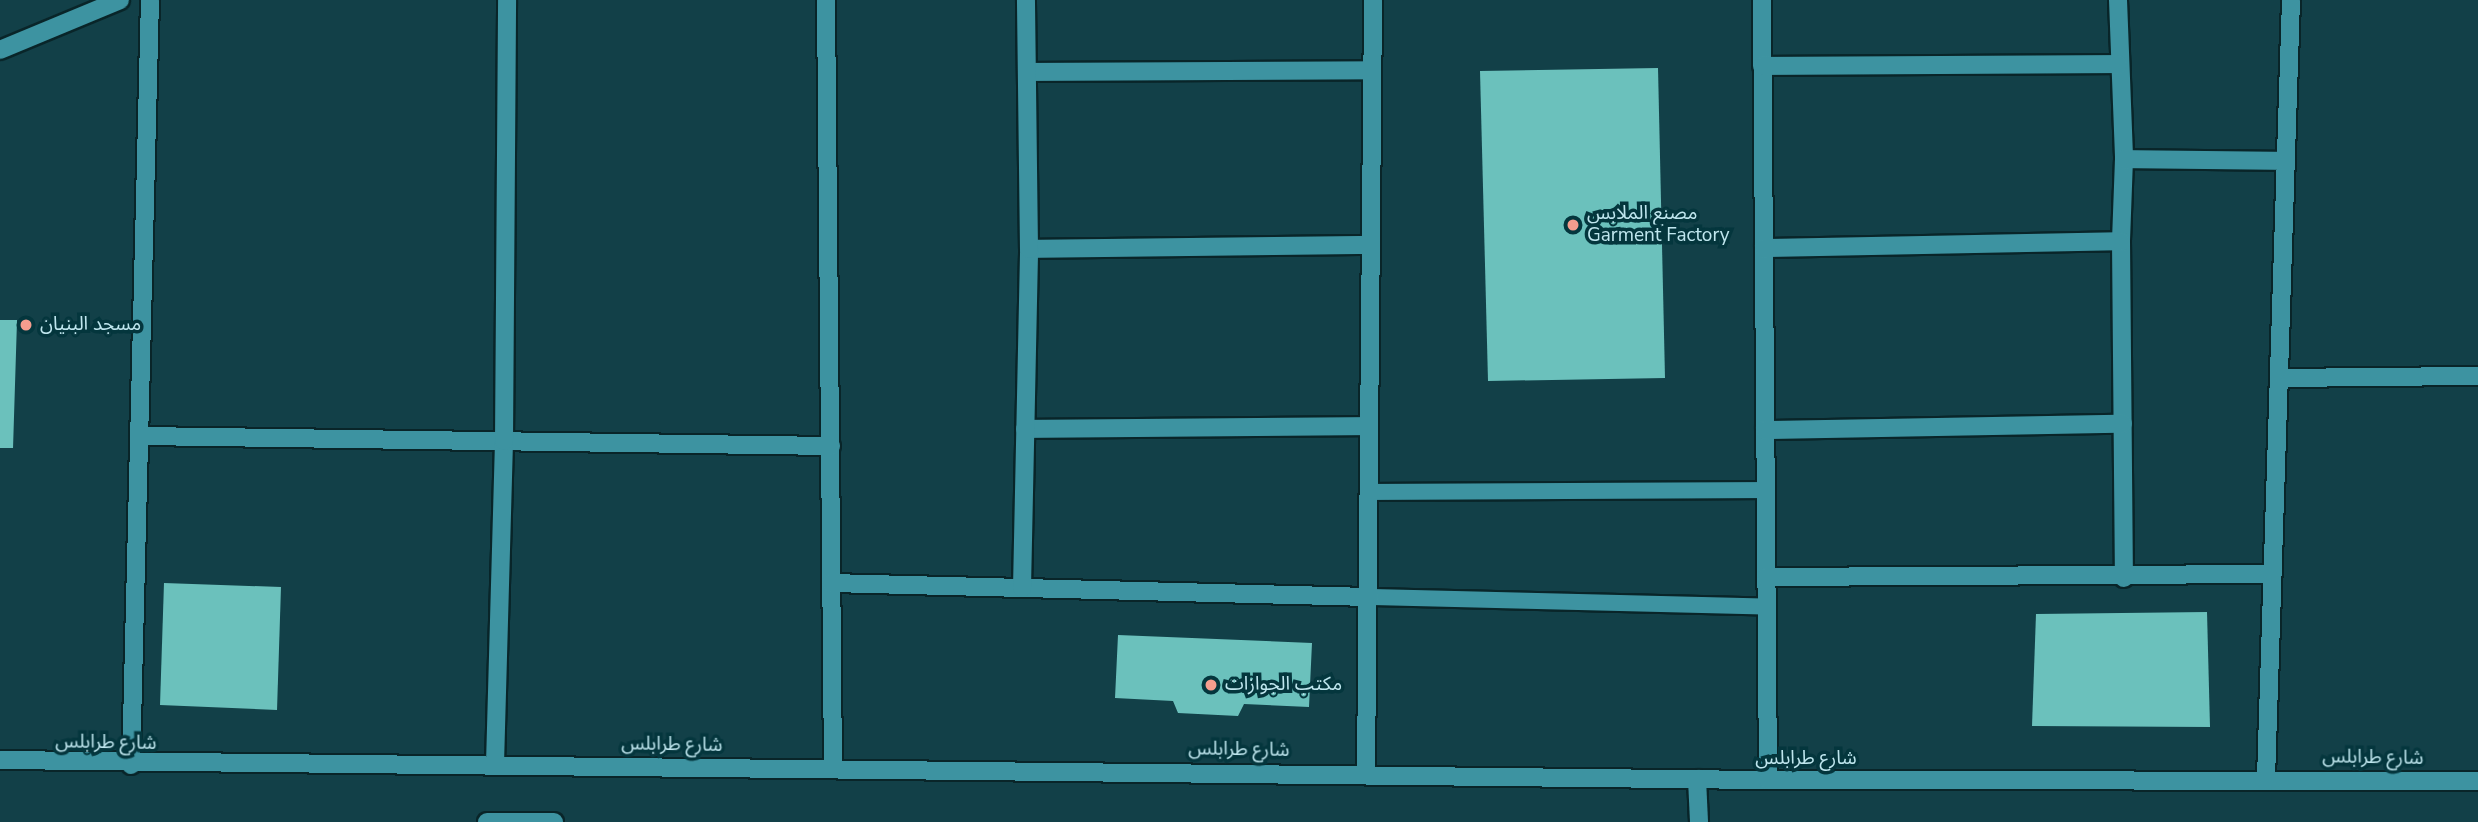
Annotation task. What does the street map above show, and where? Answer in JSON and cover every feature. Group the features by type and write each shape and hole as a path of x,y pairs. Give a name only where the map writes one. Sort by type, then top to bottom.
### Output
{"street":[{"path":"0,50 120,0"},
{"path":"131,765 150,0"},
{"path":"495,764 504,441 507,0"},
{"path":"826,0 833,768"},
{"path":"1022,588 1029,249 1029,72 1026,0"},
{"path":"1366,773 1370,597 1373,0"},
{"path":"1762,0 1768,780"},
{"path":"2118,0 2118,64 2124,159 2120,241 2124,578"},
{"path":"2266,778 2291,0"},
{"path":"1762,66 2118,64"},
{"path":"1029,72 1372,70"},
{"path":"2124,159 2286,161"},
{"path":"1764,248 2120,241"},
{"path":"1029,249 1371,245"},
{"path":"2279,378 2478,376"},
{"path":"1765,430 2123,424"},
{"path":"1025,429 1369,426"},
{"path":"141,436 831,446"},
{"path":"1766,577 2124,578 2272,575"},
{"path":"831,583 1370,597"},
{"name":"شارع طرابلس","path":"0,760 131,765 495,764 1768,780 2478,780"},
{"path":"1697,779 1699,822"},
{"path":"486,822 554,822"}],"lane":[{"path":"1370,492 1765,490"},
{"path":"1370,597 1766,607"}],"building":[{"name":"مصنع الملابس Garment Factory","path":"1658,68 1665,378 1488,381 1480,71"},
{"path":"0,320 17,320 13,448 0,448"},
{"path":"164,583 281,587 277,710 160,705"},
{"path":"2207,612 2210,727 2032,726 2036,614"},
{"path":"1118,635 1312,643 1309,707 1244,704 1238,716 1178,713 1173,701 1115,698"}],"place":[{"name":"مصنع الملابس Garment Factory","path":"1573,225"},
{"name":"مسجد البنيان","path":"26,325"},
{"name":"مكتب الجوازات","path":"1211,685"}]}
